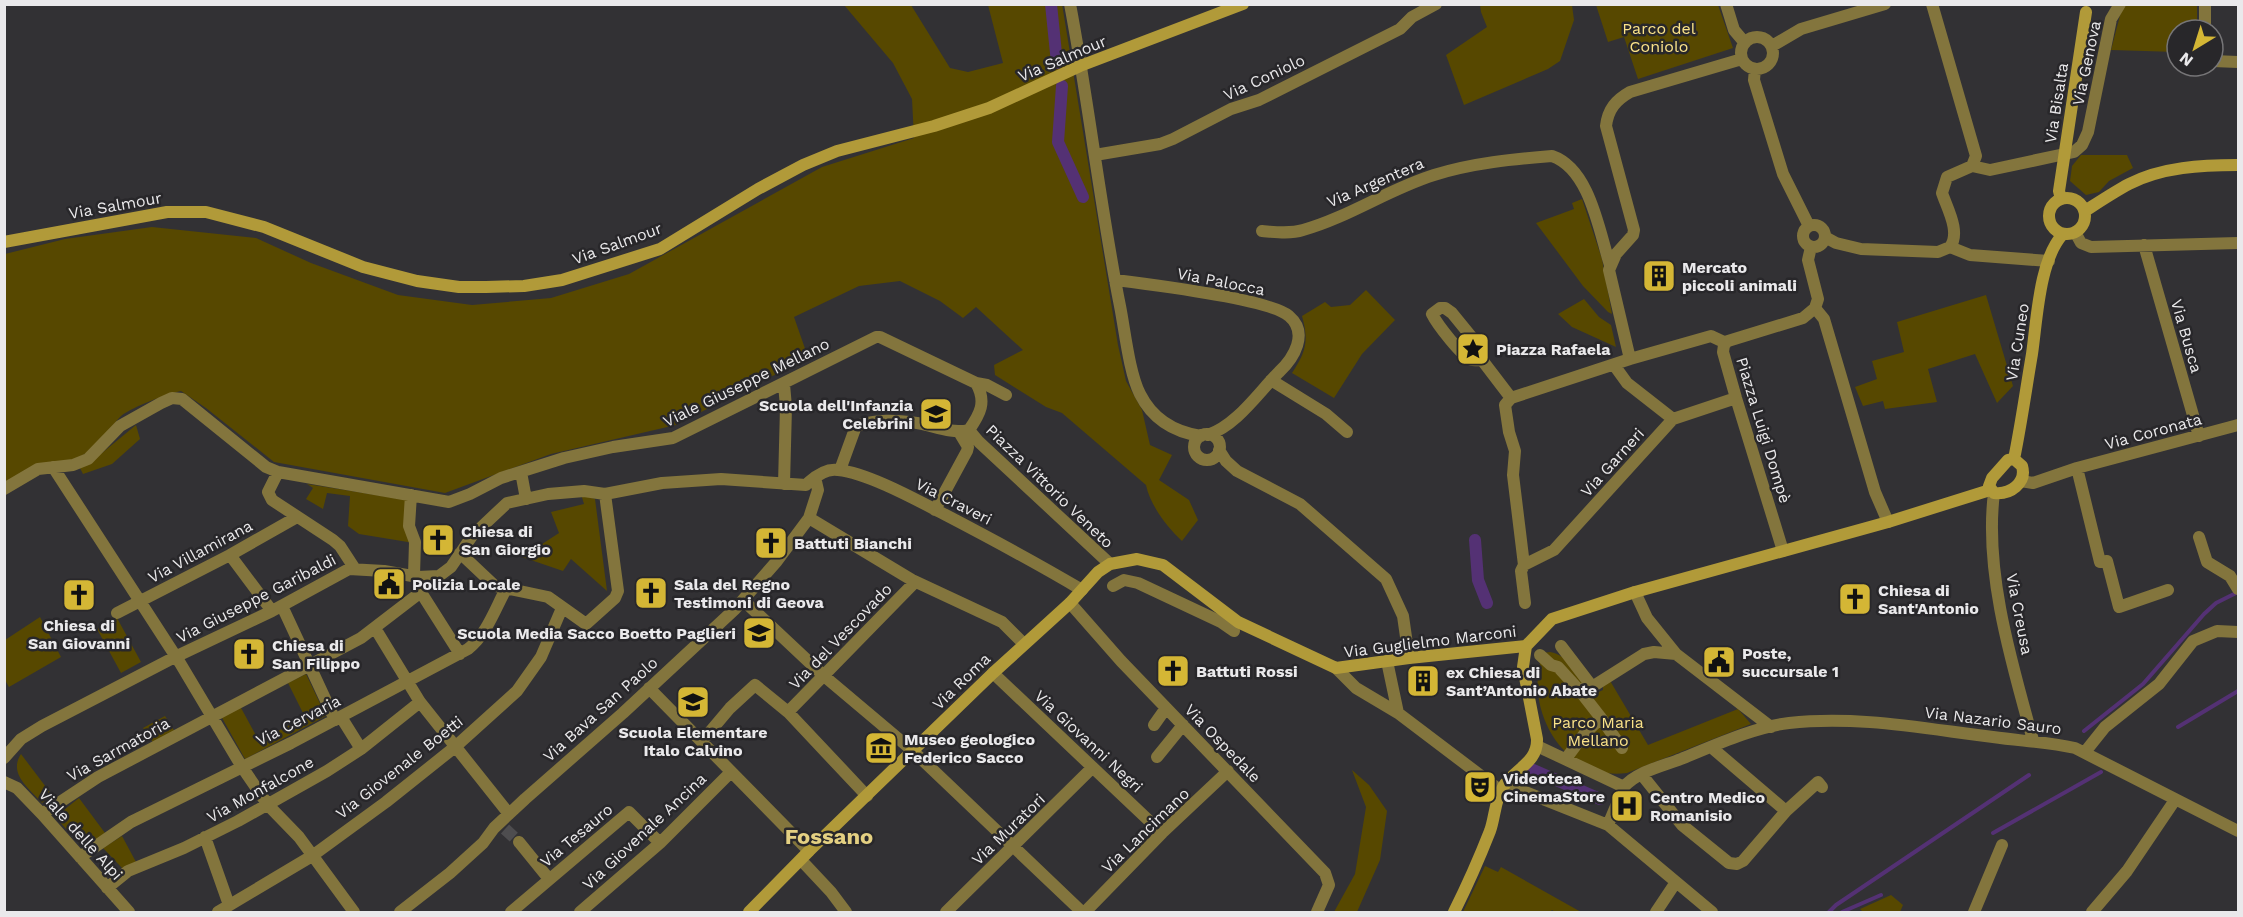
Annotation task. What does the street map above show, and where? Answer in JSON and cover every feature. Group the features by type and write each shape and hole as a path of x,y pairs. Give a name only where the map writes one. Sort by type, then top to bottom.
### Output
{"main road":[{"name":"Via Salmour","path":"4,242 167,212 206,212 264,227 363,267 417,281 486,287 524,286 562,280 660,249 758,189 829,154 865,142 934,126 989,108 1080,66 1243,4"},
{"name":"Via Bisalta","path":"2061,199 2059,191 2086,7"},
{"path":"2085,211 2129,184 2152,174 2211,165 2238,165"},
{"path":"2072,198 2078,201 2085,211 2084,224 2069,233 2053,228 2049,217 2052,206 2061,199 2072,198"},
{"name":"Via Cuneo","path":"2014,459 2041,292 2049,261 2058,239 2069,233"},
{"path":"1992,491 1992,478 2008,460 2014,459 2022,466 2024,476 2021,480"},
{"name":"Via Guglielmo Marconi","path":"1110,564 1127,559 1137,559 1163,565 1238,622 1336,668 1526,646 1552,619 1635,592 1992,491 1999,494 2011,489 2021,480"},
{"path":"1070,603 1098,572 1110,564"},
{"name":"Via Roma","path":"749,912 993,673 1070,603"},
{"path":"1455,912 1490,830 1503,787 1531,759 1537,746 1523,667 1526,646"}],"street":[{"path":"1070,4 1115,280 1137,387 1147,406 1167,426 1201,440 1215,437 1226,460 1237,471"},
{"name":"Via Coniolo","path":"1095,155 1160,144 1173,139 1231,109 1259,100 1400,29 1412,17 1436,4"},
{"path":"1726,4 1734,30 1745,43"},
{"path":"1772,46 1801,30 1885,4"},
{"path":"1932,4 1976,156 1972,166"},
{"name":"Via Genova","path":"2065,155 2074,152 2082,145 2088,132 2111,19 2120,4"},
{"path":"1759,37 1768,41 1772,46 1773,56 1765,68 1755,69 1747,66 1742,59 1741,50 1749,39 1759,37"},
{"path":"1610,265 1616,254 1633,235 1634,230 1606,126 1607,115 1614,103 1630,92 1742,59"},
{"path":"1755,69 1754,80 1782,174 1809,226"},
{"path":"1825,237 1820,245 1811,246 1803,239 1804,231 1809,226 1815,225 1821,227 1825,237 1836,243 1861,249 1938,252 1950,247 1954,242 1954,232 1942,193 1947,177 1972,166 1990,170 2065,155"},
{"name":"Via Argentera","path":"1262,231 1283,233 1302,230 1347,213 1389,191 1435,174 1471,166 1552,156 1562,159 1577,173 1587,192 1610,265 1616,306 1630,359"},
{"path":"2069,233 2091,248 2238,243"},
{"name":"Via Busca","path":"2144,245 2199,436"},
{"path":"1811,246 1808,260 1818,299 1815,308 1824,319 1875,492 1888,522"},
{"path":"1950,247 1970,255 2049,261"},
{"name":"Via Palocca","path":"1115,280 1241,300 1283,312 1291,317 1296,325 1299,333 1298,342 1288,363 1229,424 1201,440"},
{"path":"1482,360 1473,361 1466,356 1436,322 1432,314 1436,310 1445,308 1452,313 1483,351 1482,360 1511,398"},
{"name":"Piazza Luigi Dompè","path":"1784,551 1723,352 1726,343 1803,318 1815,308"},
{"path":"1525,603 1521,571 1524,566 1513,475 1515,451 1505,405 1511,398 1630,359 1712,336 1726,343"},
{"name":"Viale Giuseppe Mellano","path":"4,489 38,470 73,465 88,459 120,426 172,398 182,399 266,467 278,472 449,502 501,478 564,458 613,447 673,438 880,337 976,383"},
{"path":"1614,364 1627,383 1673,419"},
{"path":"1271,380 1326,414 1347,432"},
{"path":"976,383 987,385 1006,395"},
{"name":"Piazza Vittorio Veneto","path":"976,383 982,405 979,414 964,431 1110,564"},
{"path":"784,384 786,407 784,484"},
{"name":"Via Garneri","path":"1524,566 1554,550 1673,419 1736,398"},
{"path":"605,494 618,591 615,598 586,624 548,597 495,586 460,553 472,536 507,503 543,495 584,491 605,494 662,483 721,479 806,485 831,470 840,470 856,426 877,420 917,423 964,431 967,451 935,510"},
{"name":"Via Palocca","path":"1209,460 1215,457 1229,424"},
{"name":"Via Coronata","path":"2021,480 2033,483 2077,468 2238,425"},
{"path":"1201,440 1199,457 1237,471 1300,504 1386,579 1403,616 1409,658"},
{"path":"53,467 140,601 242,767 268,805 299,837 354,912"},
{"path":"2077,468 2100,562 2107,561 2119,607 2168,591"},
{"name":"Via Craveri","path":"840,470 903,493 1082,590"},
{"path":"278,472 268,492 272,500 333,540 340,546 355,569"},
{"path":"521,472 526,499"},
{"name":"Via Bava San Paolo","path":"400,912 450,873 502,826 509,814 743,600 777,561 809,518 818,490 816,477"},
{"path":"806,485 809,518 915,582 1002,622 1024,644"},
{"name":"Via Creusa","path":"1992,491 1990,520 1994,567 2018,689 2033,740"},
{"path":"411,495 409,525 415,542 416,576 421,592 460,654"},
{"name":"Via Villamirana","path":"117,613 230,555 297,517"},
{"path":"2199,537 2207,562 2230,576 2238,588"},
{"name":"Via Giuseppe Garibaldi","path":"4,758 21,740 42,726 175,657 277,608 349,569 439,576 451,567 460,553"},
{"path":"230,555 277,608 338,718 361,749"},
{"path":"1113,586 1124,580 1138,584 1221,622 1234,631"},
{"name":"Via del Vescovado","path":"788,712 915,582"},
{"name":"Via Cervaria","path":"80,857 131,822 460,654 477,642 506,589"},
{"name":"Via Sarmatoria","path":"42,814 98,777 375,628 421,592"},
{"path":"1635,592 1647,618 1676,654 1772,727"},
{"path":"743,600 824,676 913,751 1083,912"},
{"name":"Via Ospedale","path":"1070,603 1098,636 1329,880 1328,892 1317,912"},
{"name":"Via Giovenale Boetti","path":"218,912 312,856 386,802 455,747 517,691 541,657 562,608"},
{"path":"375,628 420,702 509,814"},
{"path":"2085,752 2105,727 2159,684 2193,641 2217,631 2238,632"},
{"path":"1561,646 1601,718 1622,748"},
{"path":"1585,688 1595,685 1644,654 1654,652 1676,654"},
{"path":"1540,655 1585,688"},
{"path":"1386,661 1398,713"},
{"path":"1336,668 1356,688 1398,713 1503,787 1608,825 1712,912"},
{"name":"Via Giovanni Negri","path":"993,673 1162,833"},
{"path":"703,740 730,708 755,684 788,712 867,796"},
{"path":"649,688 703,740 805,855 846,912"},
{"name":"Via Monfalcone","path":"107,888 128,871 205,837 268,805 361,749 420,702"},
{"path":"1154,724 1166,708"},
{"path":"1568,756 1585,733 1601,718"},
{"name":"Via Nazario Sauro","path":"1624,787 1628,782 1642,775 1711,747 1772,727 1839,720 2033,740 2085,752 2238,831"},
{"path":"1157,757 1183,725"},
{"path":"1537,746 1624,787 1608,825"},
{"path":"1711,747 1786,811"},
{"name":"Via Muratori","path":"946,912 1092,768"},
{"name":"Via Lancimano","path":"1083,912 1228,771"},
{"name":"Via Giovenale Ancina","path":"580,912 660,843 731,772"},
{"path":"1642,775 1682,825 1729,863 1737,864 1743,861 1786,811 1818,782 1822,787"},
{"name":"Viale delle Alpi","path":"4,782 16,788 42,814 129,912"},
{"path":"2092,912 2127,871 2175,800"},
{"name":"Via Tesauro","path":"511,912 629,812 660,843"},
{"path":"205,837 229,905"},
{"path":"519,842 549,879"},
{"path":"1974,912 2002,845"},
{"path":"1656,912 1676,882"}],"green space":[{"path":"1062,4 1118,345 1126,381 1142,410 1150,445 1172,455 1159,480 1189,500 1198,520 1182,541 1160,515 1151,500 1146,485 1062,413 1046,407 995,375 994,365 1023,350 976,307 963,318 940,301 900,281 859,286 794,317 809,360 763,380 676,425 551,454 445,493 274,462 181,391 150,401 127,412 117,420 98,445 74,460 5,484 5,254 65,239 152,227 256,238 311,263 398,295 472,305 551,298 629,274 822,167 914,138 912,99 893,63 844,5 911,5 950,68 968,72 1003,63 988,5"},
{"path":"2130,4 2197,5 2197,18 2165,18 2165,52 2111,50 2122,8"},
{"path":"1480,5 1572,5 1574,20 1560,61 1548,69 1464,105 1446,55 1487,27"},
{"name":"Parco del Coniolo","path":"1596,5 1718,5 1733,48 1638,79 1624,37 1608,42"},
{"path":"2081,155 2127,155 2133,168 2109,181 2099,192 2086,195 2070,181 2072,166"},
{"path":"1582,199 1602,259 1612,314 1583,286 1536,223 1574,209 1572,203"},
{"path":"1366,290 1395,320 1362,354 1334,398 1292,373 1305,346 1302,316 1325,302 1331,307 1350,305"},
{"path":"1986,295 2013,386 1997,403 1975,354 1928,369 1937,402 1885,409 1883,401 1863,406 1855,387 1877,379 1872,361 1904,352 1897,322"},
{"path":"1584,299 1599,317 1611,325 1616,347 1572,327 1558,314"},
{"path":"136,425 140,439 112,464 83,474 79,466 102,453"},
{"path":"307,484 408,500 414,543 359,534 348,526 350,496 327,493 323,509 306,499 313,488"},
{"path":"581,494 595,499 607,591 571,559 563,571 522,557 559,533 551,512 584,504"},
{"path":"40,617 61,657 9,687 5,680 5,640"},
{"path":"117,618 141,662 121,673 97,629"},
{"name":"Parco Maria Mellano","path":"1550,652 1569,663 1580,675 1592,695 1603,690 1603,684 1609,679 1648,745 1738,709 1751,724 1627,773 1604,773 1584,766 1567,753 1554,737 1544,718 1538,696 1538,674 1543,653"},
{"path":"306,674 326,716 245,759 221,716 240,706 259,741 305,717 288,683"},
{"path":"165,716 175,732 154,744 143,728"},
{"path":"21,754 52,795 42,803 26,786 19,774 17,768"},
{"path":"1352,770 1369,785 1387,811 1380,860 1357,912 1334,912 1355,874 1366,807"},
{"path":"79,798 105,833 84,848 55,817"},
{"path":"122,836 136,862 122,868 103,848"},
{"path":"1485,866 1498,872 1501,867 1581,912 1552,910 1550,912 1463,912"},
{"path":"1891,895 1903,905 1900,912 1863,912 1860,909"}],"waterway":[{"path":"1051,4 1057,63"},
{"path":"1062,86 1058,142 1083,197"},
{"path":"1475,540 1478,580 1487,603"},
{"path":"2084,731 2143,684 2216,603 2238,592"},
{"path":"2178,727 2238,691"},
{"path":"1531,769 1600,799"},
{"path":"1993,833 2101,772"},
{"path":"1829,912 1836,905 2029,775"},
{"path":"1842,912 1881,895"}],"tunnel":[{"path":"505,829 519,842"}],"place":[{"name":"Mercato piccoli animali","path":"1659,276"},
{"name":"Piazza Rafaela","path":"1473,349"},
{"name":"Scuola dell'Infanzia Celebrini","path":"936,414"},
{"name":"Chiesa di San Giorgio","path":"438,540"},
{"name":"Battuti Bianchi","path":"771,543"},
{"name":"Polizia Locale","path":"389,584"},
{"name":"Sala del Regno Testimoni di Geova","path":"651,593"},
{"name":"Chiesa di San Giovanni","path":"79,595"},
{"name":"Chiesa di Sant'Antonio","path":"1855,599"},
{"name":"Scuola Media Sacco Boetto Paglieri","path":"759,633"},
{"name":"Chiesa di San Filippo","path":"249,654"},
{"name":"Poste, succursale 1","path":"1719,662"},
{"name":"Battuti Rossi","path":"1173,671"},
{"name":"ex Chiesa di Sant’Antonio Abate","path":"1423,681"},
{"name":"Scuola Elementare Italo Calvino","path":"693,702"},
{"name":"Museo geologico Federico Sacco","path":"881,748"},
{"name":"Videoteca CinemaStore","path":"1480,787"},
{"name":"Centro Medico Romanisio","path":"1627,806"}],"district":[{"name":"Fossano","path":"829,836"}]}
